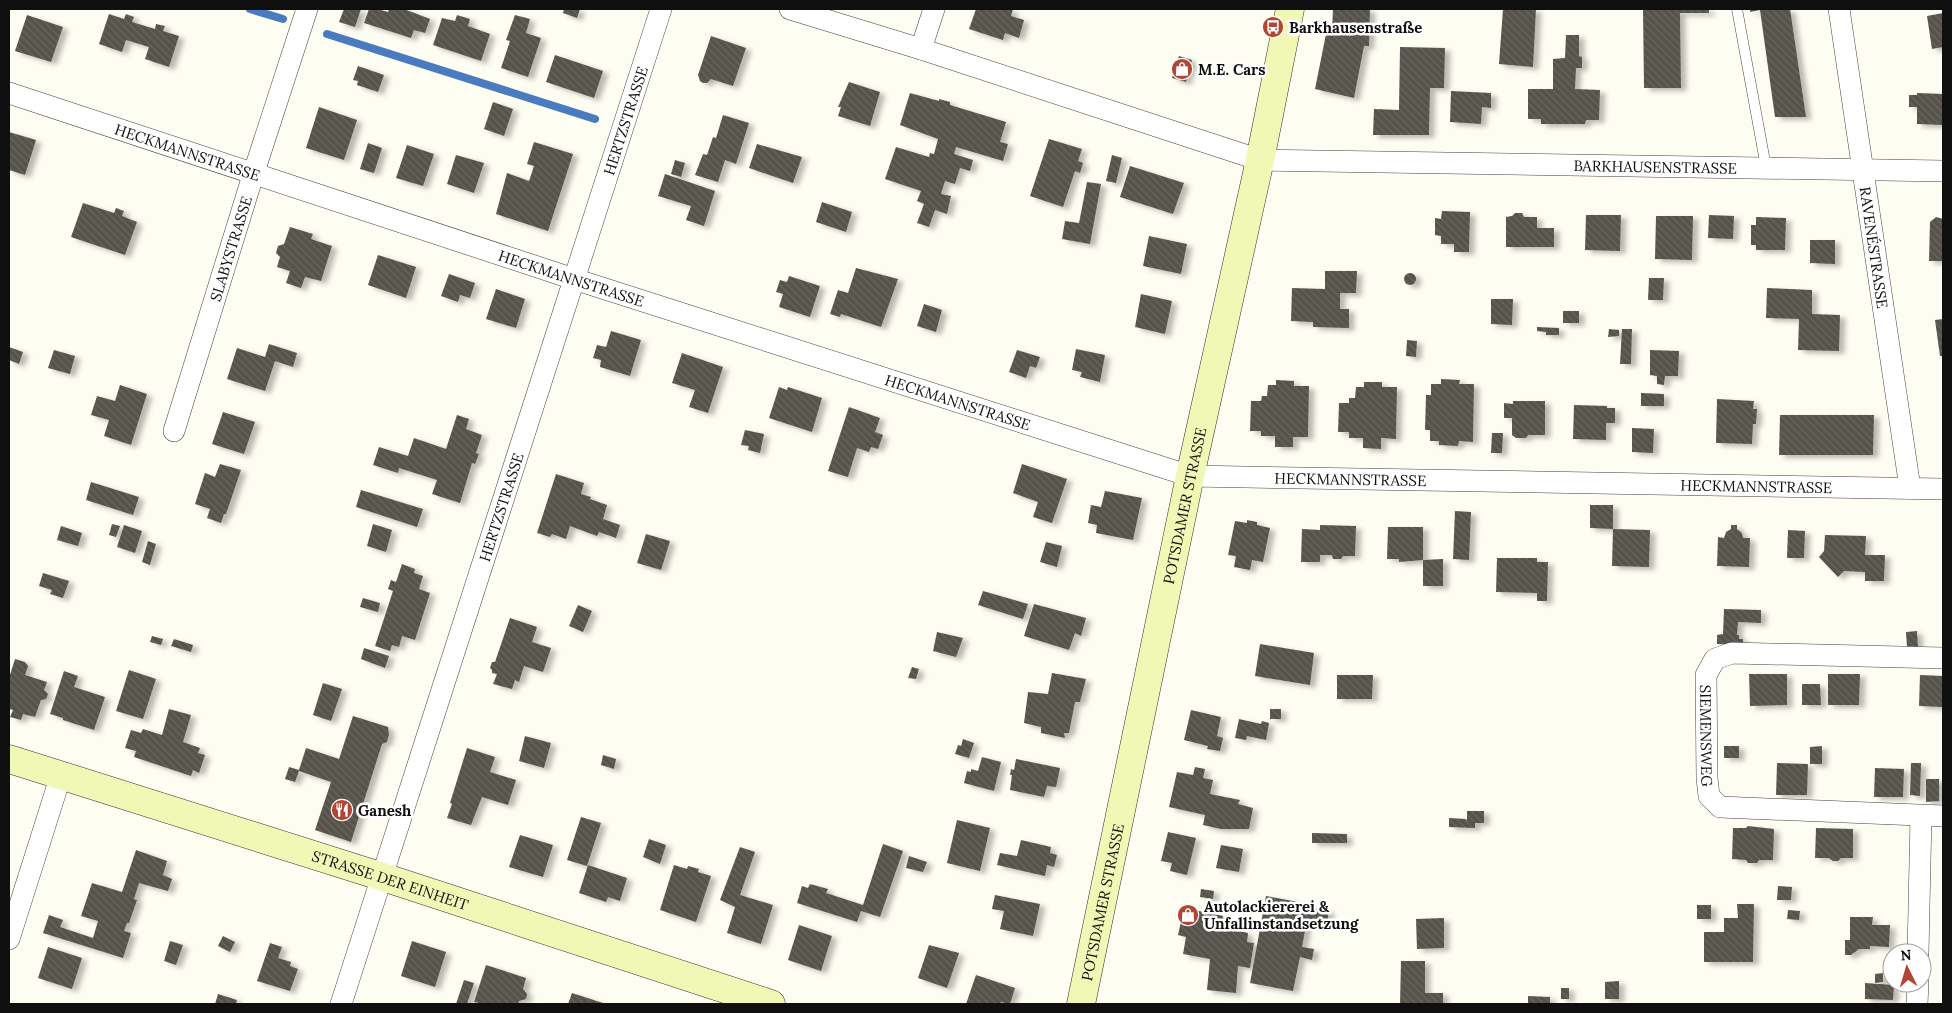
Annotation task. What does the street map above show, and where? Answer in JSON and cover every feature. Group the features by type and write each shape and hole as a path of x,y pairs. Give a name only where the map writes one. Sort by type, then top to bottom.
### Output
{"street":[{"name":"SLABYSTRASSE","path":"174,431 254,172 307,9"},
{"name":"HERTZSTRASSE","path":"340,1004 661,9"},
{"name":"BARKHAUSENSTRASSE","path":"790,9 921,49 1260,160 1943,171"},
{"path":"921,49 934,9"},
{"name":"POTSDAMER STRASSE","path":"1081,1004 1190,476 1260,160 1290,9"},
{"name":"RAVENÉSTRASSE","path":"1839,9 1910,488"},
{"name":"HECKMANNSTRASSE","path":"9,93 254,172 574,279 1190,476 1943,488"},
{"name":"SIEMENSWEG","path":"1943,658 1732,652 1715,659 1706,675 1707,778 1709,796 1720,807 1943,816"},
{"name":"STRASSE DER EINHEIT","path":"9,759 380,876 771,1004"},
{"path":"9,939 61,776"},
{"path":"1918,943 1921,816"}],"lane":[{"path":"1737,9 1766,167"}],"building":[{"path":"344,9 361,9 355,27 339,22"},
{"path":"369,9 388,12 389,9 404,9 430,19 425,33 414,30 411,38 364,23"},
{"path":"564,9 580,9 577,18 563,13"},
{"path":"976,9 1013,9 1011,16 1024,20 1019,38 1005,33 1003,40 969,29"},
{"path":"1333,9 1370,9 1369,46 1364,46 1354,98 1315,89 1326,34 1332,30"},
{"path":"1503,9 1536,9 1533,67 1499,64"},
{"path":"1643,9 1709,9 1709,13 1680,13 1681,88 1644,88"},
{"path":"1750,9 1790,9 1806,117 1775,117 1760,10 1750,12"},
{"path":"1943,13 1943,47 1932,49 1927,16"},
{"path":"109,14 124,19 126,14 134,17 132,22 155,29 156,24 165,26 163,31 179,36 169,67 145,59 149,47 126,40 122,52 99,44"},
{"path":"27,15 63,27 51,62 15,51"},
{"path":"457,15 470,19 468,26 490,34 481,61 433,45 442,18 455,21"},
{"path":"515,15 530,19 526,33 541,38 528,77 501,68 510,41 506,40"},
{"path":"1566,35 1579,35 1579,56 1582,57 1582,68 1576,68 1575,89 1600,90 1599,120 1586,120 1585,124 1541,124 1541,119 1528,119 1528,89 1553,89 1553,59 1565,58"},
{"path":"711,36 746,48 733,86 711,79 707,83 700,81 698,75"},
{"path":"1400,47 1445,48 1444,88 1430,88 1429,135 1373,135 1374,109 1399,110"},
{"path":"555,55 603,71 594,98 546,82"},
{"name":"M.E. Cars","path":"1179,56 1192,60 1186,82 1172,78"},
{"path":"358,66 384,75 378,92 357,85 358,81 353,80"},
{"path":"849,82 880,92 870,126 838,116 841,107 838,107"},
{"path":"1451,91 1491,93 1491,108 1482,107 1481,124 1450,122"},
{"path":"910,93 950,102 950,105 1006,122 1000,142 1008,144 1003,161 956,147 954,154 973,160 970,171 960,168 955,184 945,181 941,194 951,196 947,214 935,210 929,227 917,223 924,204 917,201 921,191 885,179 896,147 929,157 930,153 934,154 938,139 900,125"},
{"path":"1917,93 1943,94 1943,125 1917,124 1917,107 1909,107 1909,95 1917,95"},
{"path":"493,102 513,109 504,136 484,129"},
{"path":"319,107 357,120 344,160 306,148"},
{"path":"723,115 749,123 736,164 725,160 718,182 695,175 703,154 707,155 713,137 716,138"},
{"path":"9,132 36,140 25,175 9,170"},
{"path":"1049,139 1082,149 1078,161 1083,163 1080,173 1075,171 1063,207 1030,196"},
{"path":"534,142 573,154 548,231 496,214 507,173 529,181 534,166 527,164"},
{"path":"368,143 382,148 374,173 360,169"},
{"path":"757,144 802,157 793,183 749,168"},
{"path":"407,145 434,154 423,186 396,178"},
{"path":"456,155 484,163 474,193 447,184"},
{"path":"1112,155 1122,158 1116,183 1106,181"},
{"path":"675,160 685,163 681,177 671,174"},
{"path":"1130,166 1184,183 1173,214 1120,197"},
{"path":"665,174 715,191 704,226 686,220 691,206 658,196"},
{"path":"1087,182 1101,184 1090,244 1062,239 1065,221 1079,223"},
{"path":"822,202 852,212 846,232 816,222"},
{"path":"83,203 114,213 116,208 124,211 122,216 137,222 125,255 71,237"},
{"path":"1442,211 1470,212 1469,252 1454,252 1454,244 1441,244 1441,236 1435,235 1435,218 1441,219"},
{"path":"1515,213 1522,213 1524,217 1537,217 1537,228 1554,228 1554,247 1506,247 1506,217 1512,216"},
{"path":"1586,215 1621,215 1620,251 1585,250"},
{"path":"1709,215 1734,216 1733,239 1708,238"},
{"path":"1656,216 1693,216 1692,260 1655,259"},
{"path":"1756,217 1786,218 1785,250 1756,250 1756,245 1751,245 1751,225 1756,225"},
{"path":"1936,217 1943,219 1943,261 1929,261 1930,222"},
{"path":"290,227 313,234 311,239 332,246 321,281 305,277 301,288 286,283 290,271 277,267 280,257 276,253 278,246 284,244"},
{"path":"1149,236 1187,244 1181,274 1143,266"},
{"path":"1810,240 1835,240 1835,264 1810,263"},
{"path":"378,255 416,267 406,298 368,285"},
{"path":"856,268 898,279 881,327 841,314 840,317 830,314 838,290 848,293"},
{"path":"1325,271 1357,271 1356,293 1340,293 1340,309 1349,309 1349,328 1313,327 1313,322 1291,321 1292,288 1325,289"},
{"path":"1410,273 1416,279 1410,285 1404,279"},
{"path":"449,274 475,283 470,298 460,295 458,302 441,296"},
{"path":"789,276 820,286 810,317 779,307 783,294 776,292 780,280 787,282"},
{"path":"1649,278 1664,278 1663,300 1648,300"},
{"path":"1767,288 1812,290 1812,314 1840,315 1839,351 1798,350 1799,319 1766,318"},
{"path":"496,289 525,299 516,328 486,319"},
{"path":"1141,294 1172,301 1165,334 1135,327"},
{"path":"1491,299 1513,299 1512,325 1491,324"},
{"path":"924,304 942,310 936,332 917,326"},
{"path":"1563,311 1579,311 1579,323 1563,323"},
{"path":"1943,319 1943,356 1940,356 1935,320"},
{"path":"1537,327 1559,328 1559,335 1546,335 1546,332 1537,331"},
{"path":"1609,329 1619,330 1619,336 1608,337"},
{"path":"1622,329 1632,329 1631,364 1620,364"},
{"path":"611,331 641,340 630,376 600,367 601,360 593,358 597,345 606,347"},
{"path":"1407,340 1417,341 1416,357 1406,356"},
{"path":"269,344 297,353 293,367 275,361 265,391 227,379 237,348 265,357"},
{"path":"9,347 23,352 19,364 9,360"},
{"path":"1076,349 1105,355 1100,382 1080,377 1082,372 1072,370"},
{"path":"54,350 75,356 70,374 48,368"},
{"path":"1017,350 1040,357 1036,368 1030,366 1026,378 1009,372"},
{"path":"1650,350 1679,351 1678,376 1665,376 1664,385 1657,384 1657,376 1650,375"},
{"path":"682,353 723,367 708,413 689,407 695,390 672,383"},
{"path":"1441,379 1460,380 1459,384 1474,384 1473,442 1459,441 1458,446 1439,445 1439,441 1430,441 1430,430 1425,430 1426,395 1431,395 1431,384 1441,384"},
{"path":"1276,380 1294,381 1294,386 1309,386 1308,437 1293,437 1293,447 1275,447 1275,436 1261,436 1261,431 1250,431 1251,401 1261,401 1262,396 1267,396 1268,385 1276,385"},
{"path":"1364,382 1382,382 1382,387 1397,387 1396,439 1381,438 1381,449 1363,448 1363,438 1349,438 1349,432 1338,432 1339,403 1349,403 1349,398 1355,398 1356,387 1364,387"},
{"path":"120,385 147,394 131,445 104,436 109,420 91,415 97,396 115,401"},
{"path":"779,387 787,390 788,387 822,398 812,432 769,418"},
{"path":"1641,393 1664,394 1664,406 1641,406"},
{"path":"1717,399 1754,401 1753,409 1757,409 1756,424 1753,424 1752,444 1716,443"},
{"path":"1513,401 1545,401 1545,435 1528,435 1526,438 1516,438 1512,435 1512,418 1504,418 1504,403 1513,404"},
{"path":"1574,405 1615,408 1615,423 1606,423 1606,440 1573,439"},
{"path":"849,407 880,418 875,432 883,435 878,449 871,447 869,452 857,448 848,477 828,471"},
{"path":"223,412 255,422 244,454 212,444"},
{"path":"457,415 469,419 466,429 482,435 476,453 479,454 475,464 472,463 460,503 432,494 437,480 399,468 398,473 373,465 379,447 408,456 414,438 446,449"},
{"path":"1780,415 1874,415 1873,455 1779,455"},
{"path":"1632,428 1654,429 1653,453 1632,452"},
{"path":"745,430 764,434 760,453 748,450 749,446 741,445"},
{"path":"1492,433 1503,433 1502,453 1491,453"},
{"path":"220,464 241,470 226,514 224,514 221,523 207,518 210,509 195,504 205,473 215,477"},
{"path":"1022,464 1067,479 1052,523 1033,517 1038,502 1013,493"},
{"path":"556,474 584,483 581,494 607,505 603,519 620,525 616,538 599,532 597,536 570,526 566,539 552,534 550,537 537,533"},
{"path":"91,482 139,497 133,515 86,500"},
{"path":"361,490 423,509 417,527 356,507"},
{"path":"1105,491 1142,498 1133,540 1096,533 1097,525 1088,523 1091,505 1101,507"},
{"path":"1590,505 1613,505 1613,529 1590,528"},
{"path":"1455,511 1471,512 1469,560 1453,559"},
{"path":"1247,520 1270,528 1263,562 1252,560 1250,570 1234,567 1236,556 1228,555 1235,521 1247,523"},
{"path":"112,524 120,526 116,537 109,535"},
{"path":"373,524 392,530 386,552 367,546"},
{"path":"124,525 142,531 135,553 117,547"},
{"path":"1320,525 1356,526 1355,556 1343,556 1341,559 1333,559 1332,555 1320,555 1320,562 1301,562 1302,529 1320,530"},
{"path":"1731,525 1737,525 1737,529 1742,533 1743,538 1750,538 1749,567 1717,566 1718,537 1724,538 1726,532 1731,529"},
{"path":"61,526 82,533 78,546 57,540"},
{"path":"1388,527 1423,527 1423,560 1399,562 1399,559 1387,559"},
{"path":"1613,529 1650,530 1649,567 1612,566"},
{"path":"1788,530 1805,531 1804,558 1787,558"},
{"path":"646,534 670,541 661,570 637,563"},
{"path":"1825,535 1866,536 1865,555 1885,555 1884,581 1865,581 1865,572 1844,571 1838,577 1819,557 1824,551"},
{"path":"148,541 156,544 150,565 142,562"},
{"path":"1046,542 1062,546 1057,567 1040,562"},
{"path":"1497,558 1537,558 1537,562 1548,562 1547,601 1537,601 1537,593 1496,592"},
{"path":"1443,559 1443,586 1423,586 1423,560"},
{"path":"402,564 415,569 414,573 423,576 419,589 430,593 415,640 402,636 399,647 392,645 390,651 375,646 393,591 388,589 391,580 396,582"},
{"path":"43,573 69,581 63,598 50,594 52,590 39,586"},
{"path":"983,591 1028,604 1023,619 978,605"},
{"path":"363,598 380,603 378,612 360,607"},
{"path":"1034,604 1086,618 1081,636 1075,633 1069,650 1024,636"},
{"path":"578,605 592,611 583,632 569,626"},
{"path":"1724,609 1761,610 1761,623 1738,622 1737,635 1739,635 1739,639 1743,639 1743,645 1717,644 1717,635 1723,634"},
{"path":"510,618 537,627 532,642 551,648 543,672 524,666 519,682 515,680 512,689 493,684 497,674 492,673 490,668 492,662 495,662"},
{"path":"1917,631 1918,647 1907,647 1906,632"},
{"path":"937,632 963,638 956,657 933,651"},
{"path":"152,636 163,639 161,645 150,642"},
{"path":"174,639 193,645 191,652 171,646"},
{"path":"1260,644 1314,653 1310,685 1255,676"},
{"path":"364,648 389,656 385,668 361,659"},
{"path":"15,659 25,662 28,666 25,675 47,682 44,690 48,694 46,699 41,700 35,717 23,714 21,720 10,717 13,710 9,709 9,678"},
{"path":"912,667 919,669 916,679 908,678"},
{"path":"129,670 156,679 143,719 116,711"},
{"path":"64,671 78,676 74,687 105,697 94,730 50,714"},
{"path":"1052,673 1086,679 1080,702 1075,702 1069,733 1064,733 1065,738 1041,733 1041,727 1024,723 1028,692 1048,694"},
{"path":"1749,674 1787,674 1787,705 1750,706"},
{"path":"1828,674 1860,674 1859,705 1828,705"},
{"path":"1337,675 1373,675 1372,699 1337,699"},
{"path":"1920,675 1943,676 1943,707 1919,706"},
{"path":"323,683 342,689 331,721 313,715"},
{"path":"1802,684 1820,684 1821,705 1802,705"},
{"path":"169,709 191,715 183,742 200,748 198,753 205,755 199,773 193,770 191,776 134,757 136,751 125,748 131,730 141,733 143,729 162,735"},
{"path":"1270,709 1281,709 1281,719 1270,719"},
{"path":"1191,710 1221,717 1217,736 1223,738 1220,751 1207,749 1208,746 1184,740"},
{"path":"353,716 388,727 389,734 387,742 382,744 351,842 315,830 331,782 299,771 295,782 285,779 289,767 299,770 306,748 339,759"},
{"path":"1239,719 1261,724 1262,721 1269,723 1266,740 1247,736 1246,740 1235,738"},
{"path":"525,736 551,743 544,768 519,761"},
{"path":"963,739 974,743 969,758 955,754 958,745 961,746"},
{"path":"1724,746 1739,746 1739,758 1724,758"},
{"path":"1822,746 1822,764 1810,764 1810,747"},
{"path":"467,748 495,757 490,772 516,780 508,805 482,797 471,825 447,818"},
{"path":"603,755 616,759 614,769 601,765"},
{"path":"982,757 1001,762 994,791 964,783 967,771 971,772 971,769 978,771"},
{"path":"1016,759 1060,768 1056,787 1047,786 1044,797 1010,790 1011,769 1014,770"},
{"path":"1777,763 1808,764 1807,795 1776,795"},
{"path":"1911,763 1921,763 1920,796 1910,795"},
{"path":"1195,767 1205,769 1203,778 1213,780 1210,794 1240,800 1238,804 1253,808 1249,829 1221,829 1203,825 1205,815 1169,807 1177,772 1193,775"},
{"path":"1875,768 1904,769 1903,797 1874,797"},
{"path":"1926,779 1939,779 1939,801 1926,802"},
{"path":"1467,811 1484,811 1484,823 1475,823 1475,828 1449,827 1449,818 1466,819 1467,821"},
{"path":"581,817 601,823 587,866 567,860"},
{"path":"957,820 990,828 980,871 947,863"},
{"path":"1748,826 1774,829 1773,860 1759,860 1757,863 1748,863 1746,860 1732,859 1733,828 1746,828"},
{"path":"1816,828 1853,829 1853,858 1841,858 1838,861 1833,861 1829,858 1815,858"},
{"path":"1168,832 1196,838 1187,875 1170,871 1172,863 1161,861"},
{"path":"1312,833 1347,834 1347,843 1312,843"},
{"path":"520,835 553,845 543,877 509,867"},
{"path":"649,839 666,845 660,864 643,857"},
{"path":"1021,840 1051,847 1050,853 1057,855 1054,867 1047,865 1045,876 997,865 1000,853 1017,856"},
{"path":"883,844 903,851 880,917 861,911 857,922 797,903 802,886 808,888 810,884 828,889 826,893 863,905"},
{"path":"1221,845 1243,849 1239,872 1216,868"},
{"path":"740,847 755,852 740,895 773,905 761,944 727,933 735,907 720,900"},
{"path":"136,850 167,861 163,875 172,879 168,891 139,883 134,899 137,900 129,923 127,923 124,931 131,933 123,958 43,933 49,915 63,920 60,927 93,938 98,921 81,916 92,883 122,892"},
{"path":"909,856 927,862 923,872 906,868"},
{"path":"588,865 627,878 620,901 608,897 606,902 579,893"},
{"path":"674,865 687,869 688,866 699,869 698,872 711,876 696,922 660,910"},
{"path":"1778,886 1792,887 1791,900 1777,900"},
{"path":"1201,889 1214,891 1213,899 1200,897"},
{"path":"995,895 1040,904 1033,936 1000,929 1004,911 992,909"},
{"path":"1266,896 1309,904 1309,908 1329,910 1327,924 1307,920 1302,947 1314,949 1312,960 1300,957 1293,991 1250,983"},
{"path":"1737,904 1754,904 1753,962 1704,962 1704,932 1724,932 1724,918 1738,918"},
{"path":"1697,905 1711,905 1711,919 1697,919"},
{"path":"1184,908 1223,916 1221,927 1248,933 1247,942 1254,943 1250,968 1238,966 1236,993 1207,990 1210,959 1183,954 1186,937 1178,935"},
{"path":"1788,910 1800,911 1799,920 1787,919"},
{"path":"1850,917 1873,917 1872,925 1890,925 1889,943 1882,943 1882,947 1870,946 1870,949 1859,949 1851,955 1845,955 1845,940 1850,940"},
{"path":"1444,918 1444,948 1417,949 1416,919"},
{"path":"799,925 832,936 821,971 788,960"},
{"path":"223,936 235,942 230,952 218,946"},
{"path":"170,941 183,945 176,965 164,961"},
{"path":"412,941 446,952 435,987 401,976"},
{"path":"270,943 282,947 278,958 291,962 290,966 298,969 290,991 257,981"},
{"path":"929,945 959,953 947,988 918,978"},
{"path":"48,947 82,958 72,989 38,978"},
{"path":"1401,961 1425,961 1425,993 1443,993 1443,1004 1400,1004"},
{"path":"486,965 526,978 523,989 527,994 526,999 519,1001 518,1004 483,1004 474,1002"},
{"path":"1882,973 1882,982 1875,983 1875,974"},
{"path":"976,975 1015,988 1010,1004 1001,1002 1000,1004 966,1004"},
{"path":"464,980 474,983 467,1004 456,1004"},
{"path":"1619,981 1619,999 1605,999 1605,982"},
{"path":"1865,983 1882,984 1882,993 1893,993 1893,1000 1865,999"},
{"path":"1561,988 1569,988 1569,999 1561,999"},
{"path":"572,993 606,1004 568,1004"},
{"path":"218,994 237,1000 236,1004 215,1004"},
{"path":"1528,996 1550,997 1550,1004 1528,1004"}],"waterway":[{"path":"250,9 283,19"},
{"path":"327,34 595,119"}],"place":[{"name":"Barkhausenstraße","path":"1273,27"},
{"name":"M.E. Cars","path":"1182,69"},
{"name":"Ganesh","path":"342,810"},
{"name":"Autolackiererei & Unfallinstandsetzung","path":"1188,915"}]}
